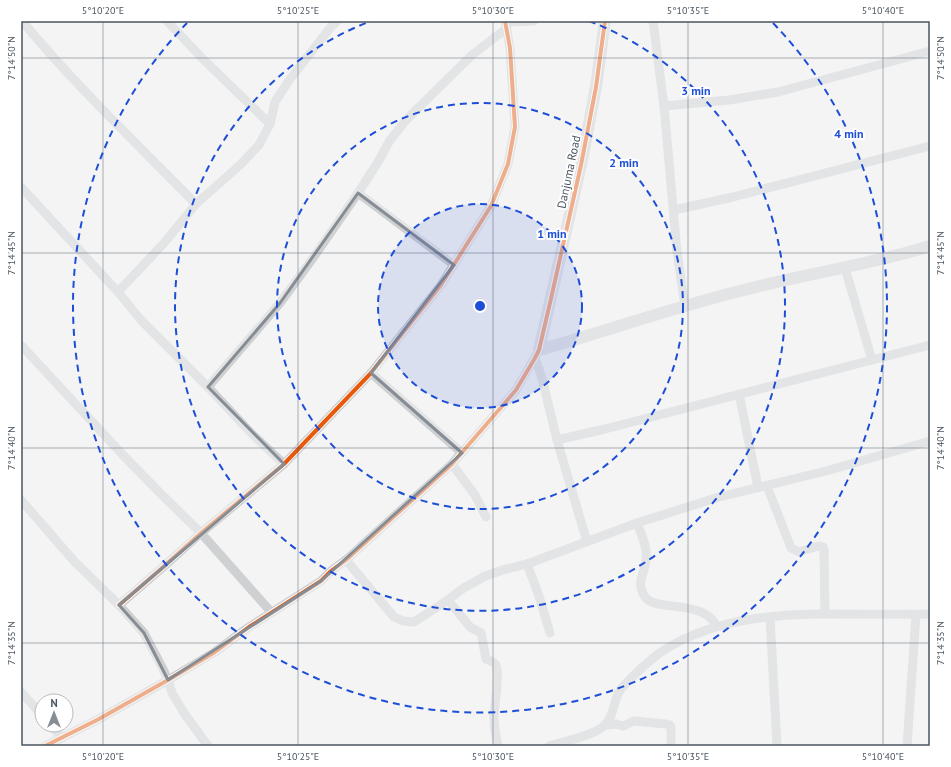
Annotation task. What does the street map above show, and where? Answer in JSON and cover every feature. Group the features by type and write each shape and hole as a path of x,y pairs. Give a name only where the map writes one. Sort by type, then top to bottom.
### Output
{"street":[{"path":"22,21 94,102 196,204"},
{"path":"167,21 202,58 270,124"},
{"path":"322,21 330,28"},
{"path":"118,292 164,243 196,204 240,165 259,145 270,124 275,102 290,79 337,21"},
{"path":"208,387 280,303 314,258 378,162 390,140 407,119 506,24 534,21"},
{"name":"Danjuma Road","path":"537,354 581,165 596,87 605,21"},
{"path":"653,21 664,106 677,252 685,306"},
{"path":"119,605 164,568 201,533 284,464 371,373 441,285 491,206 508,164 515,127 510,48 506,24"},
{"path":"664,106 729,100 778,92 930,51"},
{"path":"674,210 733,197 930,146"},
{"path":"21,187 118,292 140,319 208,387 252,434 284,464"},
{"path":"358,193 454,265"},
{"path":"45,746 99,719 215,652 271,612 321,581 452,464 516,390 537,354 685,306 752,288 845,268 930,246"},
{"path":"845,268 872,360"},
{"path":"21,345 122,454 201,533 271,612"},
{"path":"557,440 930,345"},
{"path":"537,354 557,440 587,542"},
{"path":"371,373 462,452"},
{"path":"739,394 763,486 791,548 799,552 818,546 823,547 825,614"},
{"path":"346,560 394,616 403,621 414,622 462,589 485,576 527,564 637,523 719,496 826,470 930,441"},
{"path":"452,464 475,495 486,517"},
{"path":"23,504 74,561 144,632 168,680 172,693 184,713 208,746"},
{"path":"637,523 646,552 646,559 640,580 641,589 646,600 652,603 702,612 710,617 716,626"},
{"path":"527,564 539,596 550,633"},
{"path":"448,600 470,627 481,633 486,658 493,661 497,668 497,696 494,718 498,746"},
{"path":"606,725 619,691 638,671 660,653 690,635 716,626 770,617 825,614 930,614"},
{"path":"908,746 916,615"},
{"path":"770,617 777,746"},
{"path":"21,692 34,706"},
{"path":"549,746 587,734 606,725 616,724 623,726 634,721 670,725 671,746"},
{"path":"58,733 62,738"}],"highlighted area":[{"path":"358,193 454,265 371,373 462,453 321,581 168,680 144,633 119,605 284,464 208,387 280,303"}],"cycle path":[{"path":"119,605 201,533 284,464 371,373 441,285 491,206 508,164 515,127 510,48 505,21"},
{"path":"45,746 99,719 215,652 249,627 321,581 452,464 516,390 539,350 581,165 596,87 605,21"}]}
